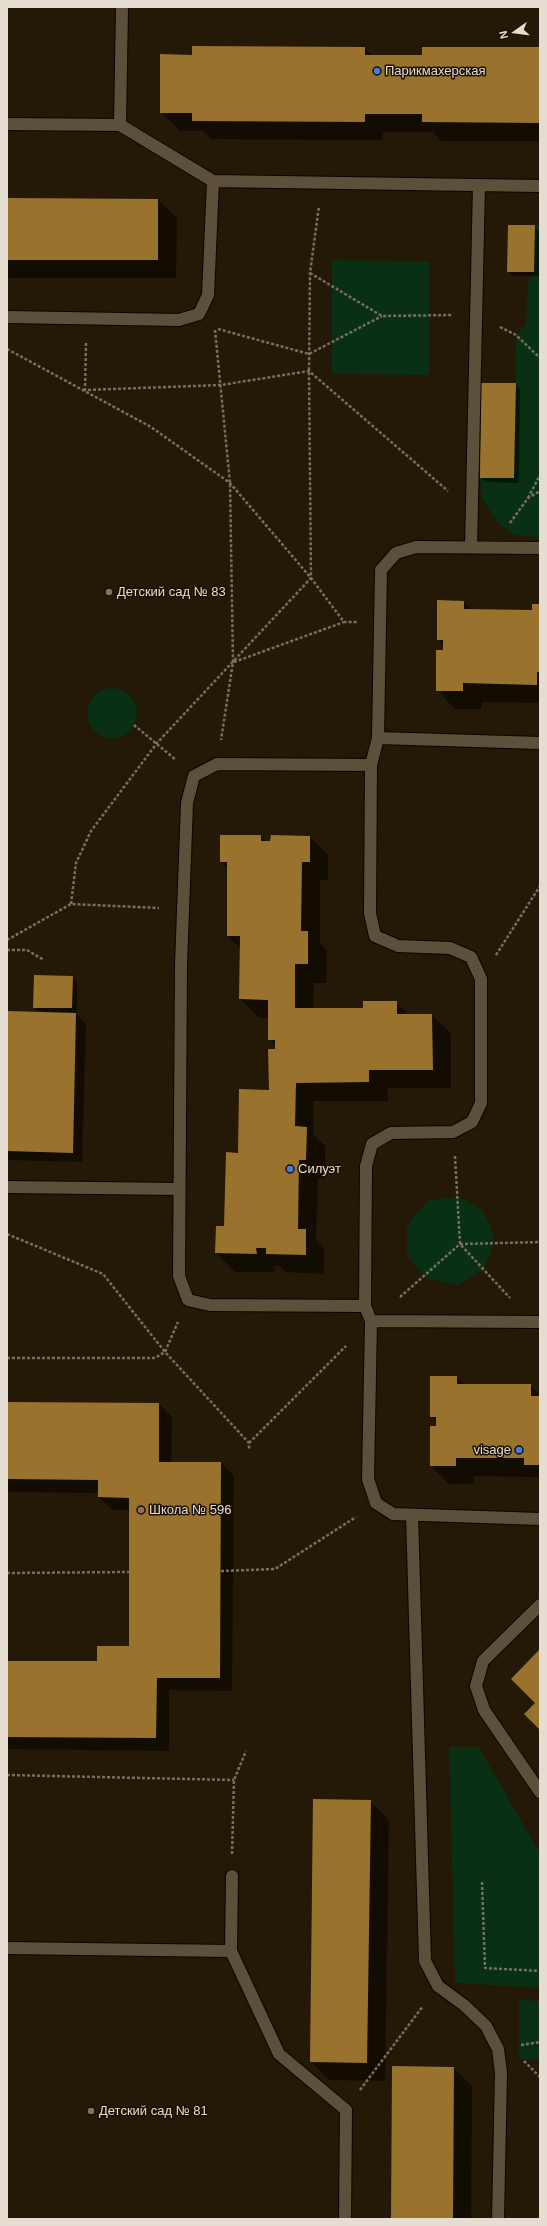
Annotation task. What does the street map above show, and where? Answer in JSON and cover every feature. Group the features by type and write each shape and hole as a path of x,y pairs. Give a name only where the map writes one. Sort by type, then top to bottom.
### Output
{"lane":[{"path":"120,125 122,7"},
{"path":"7,124 120,125 213,181 322,181 540,186"},
{"path":"7,318 179,320 199,314 208,296 213,181"},
{"path":"471,547 479,185"},
{"path":"540,548 416,547 396,553 381,570 378,738 371,765 370,913 375,936 398,946 450,948 471,957 481,979 481,1103 472,1122 453,1132 391,1133 372,1144 366,1166 365,1306 371,1321 368,1479 376,1503 393,1514 540,1519"},
{"path":"378,738 540,742"},
{"path":"365,1306 210,1305 188,1300 179,1276 179,1189 183,909 187,803 194,776 217,764 371,765"},
{"path":"7,1187 179,1189"},
{"path":"371,1321 535,1322"},
{"path":"412,1515 425,1961 438,1986 464,2005 486,2026 498,2049 501,2073 498,2219"},
{"path":"540,1605 484,1661 476,1686 484,1710 540,1792"},
{"path":"232,1876 231,1951 278,2054 346,2110 345,2219"},
{"path":"7,1948 231,1951"}],"path":[{"path":"71,904 76,863 91,831 157,743 311,578 309,371 310,273 322,181"},
{"path":"310,273 382,316"},
{"path":"217,764 233,662 230,483 215,328 309,354 382,316 476,316 516,335 540,358"},
{"path":"85,390 87,318"},
{"path":"7,349 151,427 230,483 311,578 344,622"},
{"path":"85,390 220,385 309,371 471,511"},
{"path":"492,548 528,498 540,477"},
{"path":"528,498 540,491"},
{"path":"233,662 344,622 380,623"},
{"path":"134,725 194,776"},
{"path":"481,979 540,886"},
{"path":"7,940 71,904 183,909"},
{"path":"7,950 27,950 44,960"},
{"path":"453,1132 460,1244 535,1322"},
{"path":"7,1234 103,1274 166,1352 249,1443 249,1450"},
{"path":"249,1443 371,1321 460,1244 540,1242"},
{"path":"7,1358 155,1358 166,1352 188,1300"},
{"path":"221,1571 276,1569 376,1503"},
{"path":"7,1572 129,1572"},
{"path":"232,1876 234,1780 246,1751"},
{"path":"7,1775 234,1780"},
{"path":"482,1882 485,1968 540,1971"},
{"path":"346,2110 438,1986"}],"green space":[{"path":"535,225 540,225 540,537 515,535 498,523 482,499 480,478 514,478 516,335 526,324 528,281 534,272"},
{"path":"332,260 430,261 429,375 332,374"},
{"path":"112,688 126,692 133,699 137,713 133,727 126,734 112,738 98,734 91,727 87,713 91,699 98,692"},
{"path":"457,1196 484,1211 495,1240 484,1269 458,1285 427,1279 407,1256 407,1225 427,1201"},
{"path":"449,1747 479,1747 540,1854 540,1988 455,1983"},
{"path":"519,2000 540,2001 540,2060 519,2059"}],"building":[{"path":"192,46 365,47 365,55 422,55 422,47 540,47 540,123 422,122 422,114 365,114 365,122 192,121 192,113 160,113 160,54 192,55"},
{"path":"7,198 158,199 158,260 7,260"},
{"path":"508,225 535,225 534,272 507,272"},
{"path":"481,383 516,383 514,478 480,478"},
{"path":"437,600 464,601 464,609 532,610 532,604 540,604 540,672 537,672 537,685 463,683 463,691 436,691 436,650 443,650 443,640 437,640"},
{"path":"220,835 261,835 261,841 270,841 271,835 310,836 310,862 302,862 301,931 308,931 308,964 295,964 295,1008 363,1008 363,1001 397,1001 397,1014 432,1014 433,1070 369,1070 369,1082 296,1083 295,1126 307,1127 306,1160 299,1160 298,1229 306,1229 306,1255 266,1254 266,1248 256,1248 257,1254 215,1253 216,1226 224,1226 226,1152 238,1153 239,1089 269,1090 268,1049 275,1049 275,1040 268,1040 268,1000 239,999 240,936 227,936 227,862 220,862"},
{"path":"34,975 73,976 72,1008 33,1008"},
{"path":"7,1011 76,1013 73,1153 7,1151"},
{"path":"430,1376 457,1376 457,1384 531,1384 531,1396 540,1396 540,1465 524,1465 524,1458 456,1458 456,1466 430,1466 430,1426 436,1426 436,1417 430,1417"},
{"path":"7,1402 159,1403 159,1462 221,1462 220,1678 157,1678 156,1738 7,1737 7,1661 97,1661 97,1646 129,1646 129,1498 98,1497 98,1480 7,1479"},
{"path":"540,1649 540,1730 524,1714 535,1703 511,1679"},
{"path":"313,1799 371,1800 367,2063 310,2062"},
{"path":"392,2066 454,2067 453,2219 391,2219"}],"place":[{"name":"Парикмахерская","path":"377,71"},
{"name":"Детский сад № 83","path":"109,592"},
{"name":"Силуэт","path":"290,1169"},
{"name":"visage","path":"519,1450"},
{"name":"Школа № 596","path":"141,1510"},
{"name":"Детский сад № 81","path":"91,2111"}]}
